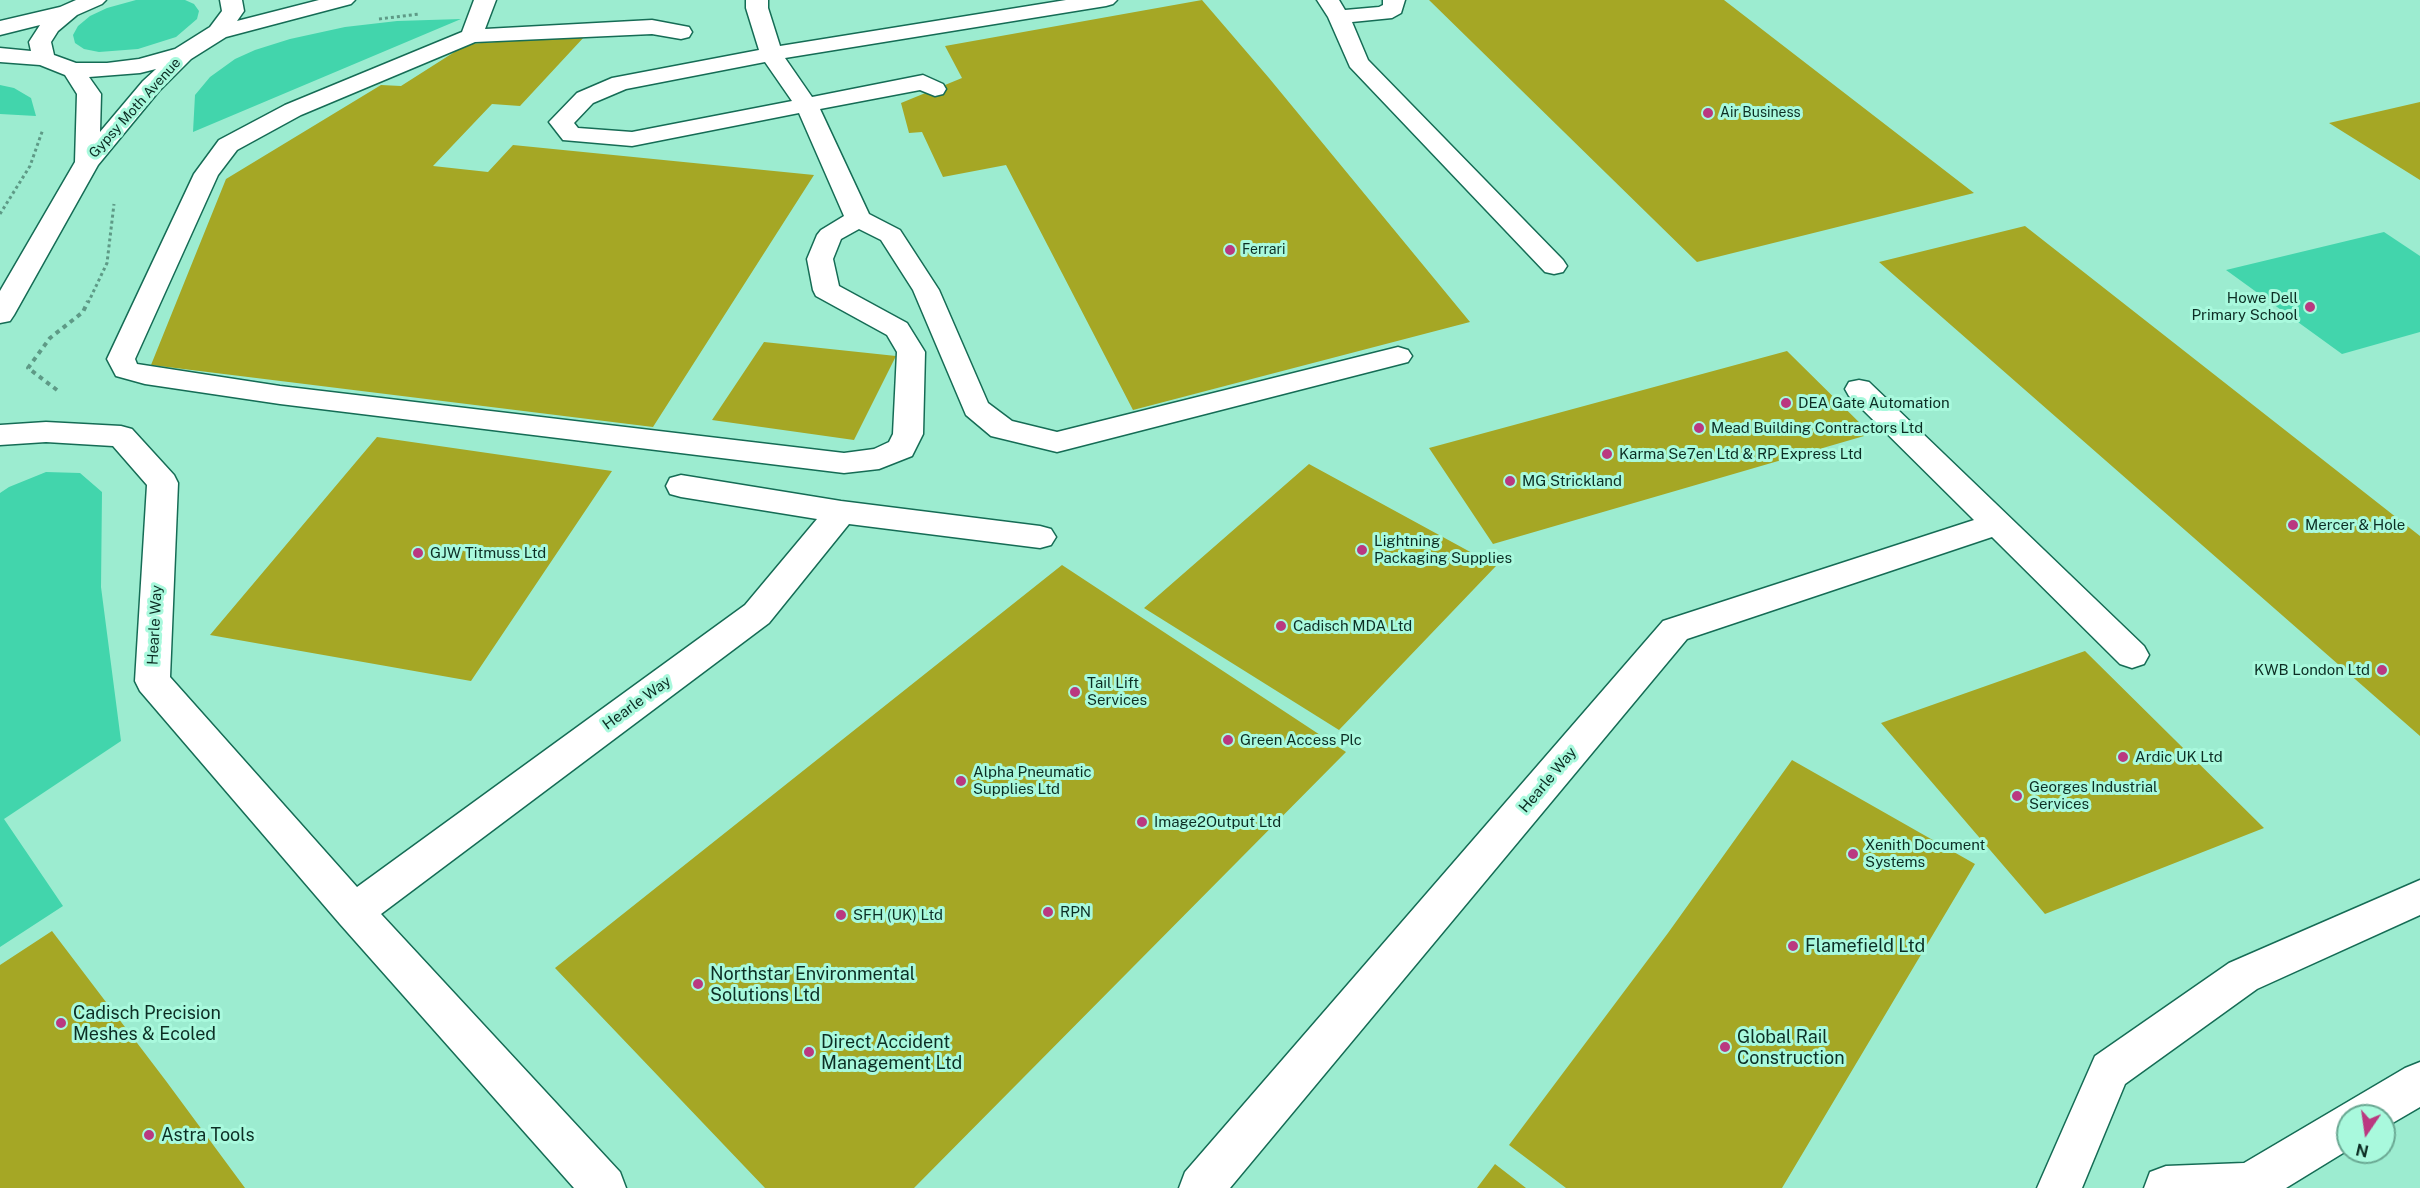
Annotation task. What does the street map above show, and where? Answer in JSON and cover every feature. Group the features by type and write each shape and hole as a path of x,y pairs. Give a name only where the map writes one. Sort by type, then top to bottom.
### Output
{"street":[{"path":"0,28 69,10 95,0"},
{"path":"219,32 233,11 231,0"},
{"path":"0,55 44,59 72,70 107,70 140,66 183,54 219,32 344,0"},
{"path":"471,36 485,0"},
{"path":"757,0 757,8 771,54 807,106 858,219 891,235 926,290 976,408 1002,429 1058,442 1398,356"},
{"path":"935,89 923,82 596,146 564,142 561,122 585,98 620,83 771,54 1106,0"},
{"path":"1394,0 1393,8 1384,13 1334,9 1358,62 1554,266"},
{"path":"44,59 40,42 49,27 69,10"},
{"path":"681,32 652,27 471,36 293,110 228,145 206,174 121,359 126,370 145,375 280,395 844,463 879,459 901,448 908,434 911,352 897,329 826,290 820,259 830,235 858,219"},
{"name":"Gypsy Moth Avenue","path":"0,315 87,162 151,86 183,54"},
{"name":"Gypsy Moth Avenue","path":"72,70 88,94 87,162"},
{"path":"1859,389 2132,655"},
{"name":"Hearle Way","path":"0,435 45,432 121,436 163,483 152,681 354,912 604,1188"},
{"path":"681,486 841,512 1040,537"},
{"name":"Hearle Way","path":"354,912 757,614 841,512"},
{"name":"Hearle Way","path":"1202,1188 1675,630 1997,524"},
{"path":"2059,1188 2110,1070 2243,976 2420,897"},
{"path":"2384,1104 2420,1083"},
{"path":"2166,1188 2247,1187 2336,1132"}],"path":[{"path":"0,214 30,166 44,127"}],"green space":[{"path":"136,0 185,0 194,4 199,11 197,19 176,37 138,49 99,52 84,49 75,43 73,35 78,26 90,16 107,8"},
{"path":"461,19 193,132 195,95 210,77 235,59 255,50 290,39 345,27 397,21"},
{"path":"0,85 14,88 31,98 36,116 0,114"},
{"path":"2384,232 2420,256 2420,332 2342,354 2226,270"},
{"path":"46,472 80,473 102,492 101,587 121,741 4,819 63,906 0,947 0,493"}],"building":[{"name":"Ferrari","path":"1202,0 1470,322 1133,410 1006,165 943,177 922,132 909,133 901,103 962,78 945,46"},
{"name":"Air Business","path":"1429,0 1724,0 1974,193 1697,262"},
{"path":"585,36 520,106 492,104 433,166 488,172 513,145 814,175 653,427 151,365 226,179 381,85 401,86 467,44"},
{"path":"2420,102 2420,180 2329,123"},
{"path":"2025,226 2420,536 2420,736 1879,262"},
{"path":"764,342 896,356 854,440 712,420"},
{"path":"1787,351 1871,434 1493,544 1429,448"},
{"name":"GJW Titmuss Ltd","path":"377,437 612,471 471,681 210,635"},
{"path":"1309,464 1496,566 1339,730 1144,608"},
{"path":"1062,565 1346,752 914,1188 765,1188 555,968"},
{"path":"2085,651 2264,828 2045,914 1881,723"},
{"path":"1792,760 1975,864 1782,1188 1566,1188 1509,1145 1668,933"},
{"name":"Cadisch Precision Meshes & Ecoled","path":"52,931 245,1188 0,1188 0,965"},
{"path":"1495,1164 1526,1188 1477,1188"}],"place":[{"name":"Air Business","path":"1708,113"},
{"name":"Ferrari","path":"1230,250"},
{"name":"Howe Dell Primary School","path":"2310,307"},
{"name":"DEA Gate Automation","path":"1786,403"},
{"name":"Mead Building Contractors Ltd","path":"1699,428"},
{"name":"Karma Se7en Ltd & RP Express Ltd","path":"1607,454"},
{"name":"MG Strickland","path":"1510,481"},
{"name":"Mercer & Hole","path":"2293,525"},
{"name":"Lightning Packaging Supplies","path":"1362,550"},
{"name":"GJW Titmuss Ltd","path":"418,553"},
{"name":"Cadisch MDA Ltd","path":"1281,626"},
{"name":"KWB London Ltd","path":"2382,670"},
{"name":"Tail Lift Services","path":"1075,692"},
{"name":"Green Access Plc","path":"1228,740"},
{"name":"Ardic UK Ltd","path":"2123,757"},
{"name":"Alpha Pneumatic Supplies Ltd","path":"961,781"},
{"name":"Georges Industrial Services","path":"2017,796"},
{"name":"Image2Output Ltd","path":"1142,822"},
{"name":"Xenith Document Systems","path":"1853,854"},
{"name":"RPN","path":"1048,912"},
{"name":"SFH (UK) Ltd","path":"841,915"},
{"name":"Flamefield Ltd","path":"1793,946"},
{"name":"Northstar Environmental Solutions Ltd","path":"698,984"},
{"name":"Cadisch Precision Meshes & Ecoled","path":"61,1023"},
{"name":"Global Rail Construction","path":"1725,1047"},
{"name":"Direct Accident Management Ltd","path":"809,1052"},
{"name":"Astra Tools","path":"149,1135"}]}
